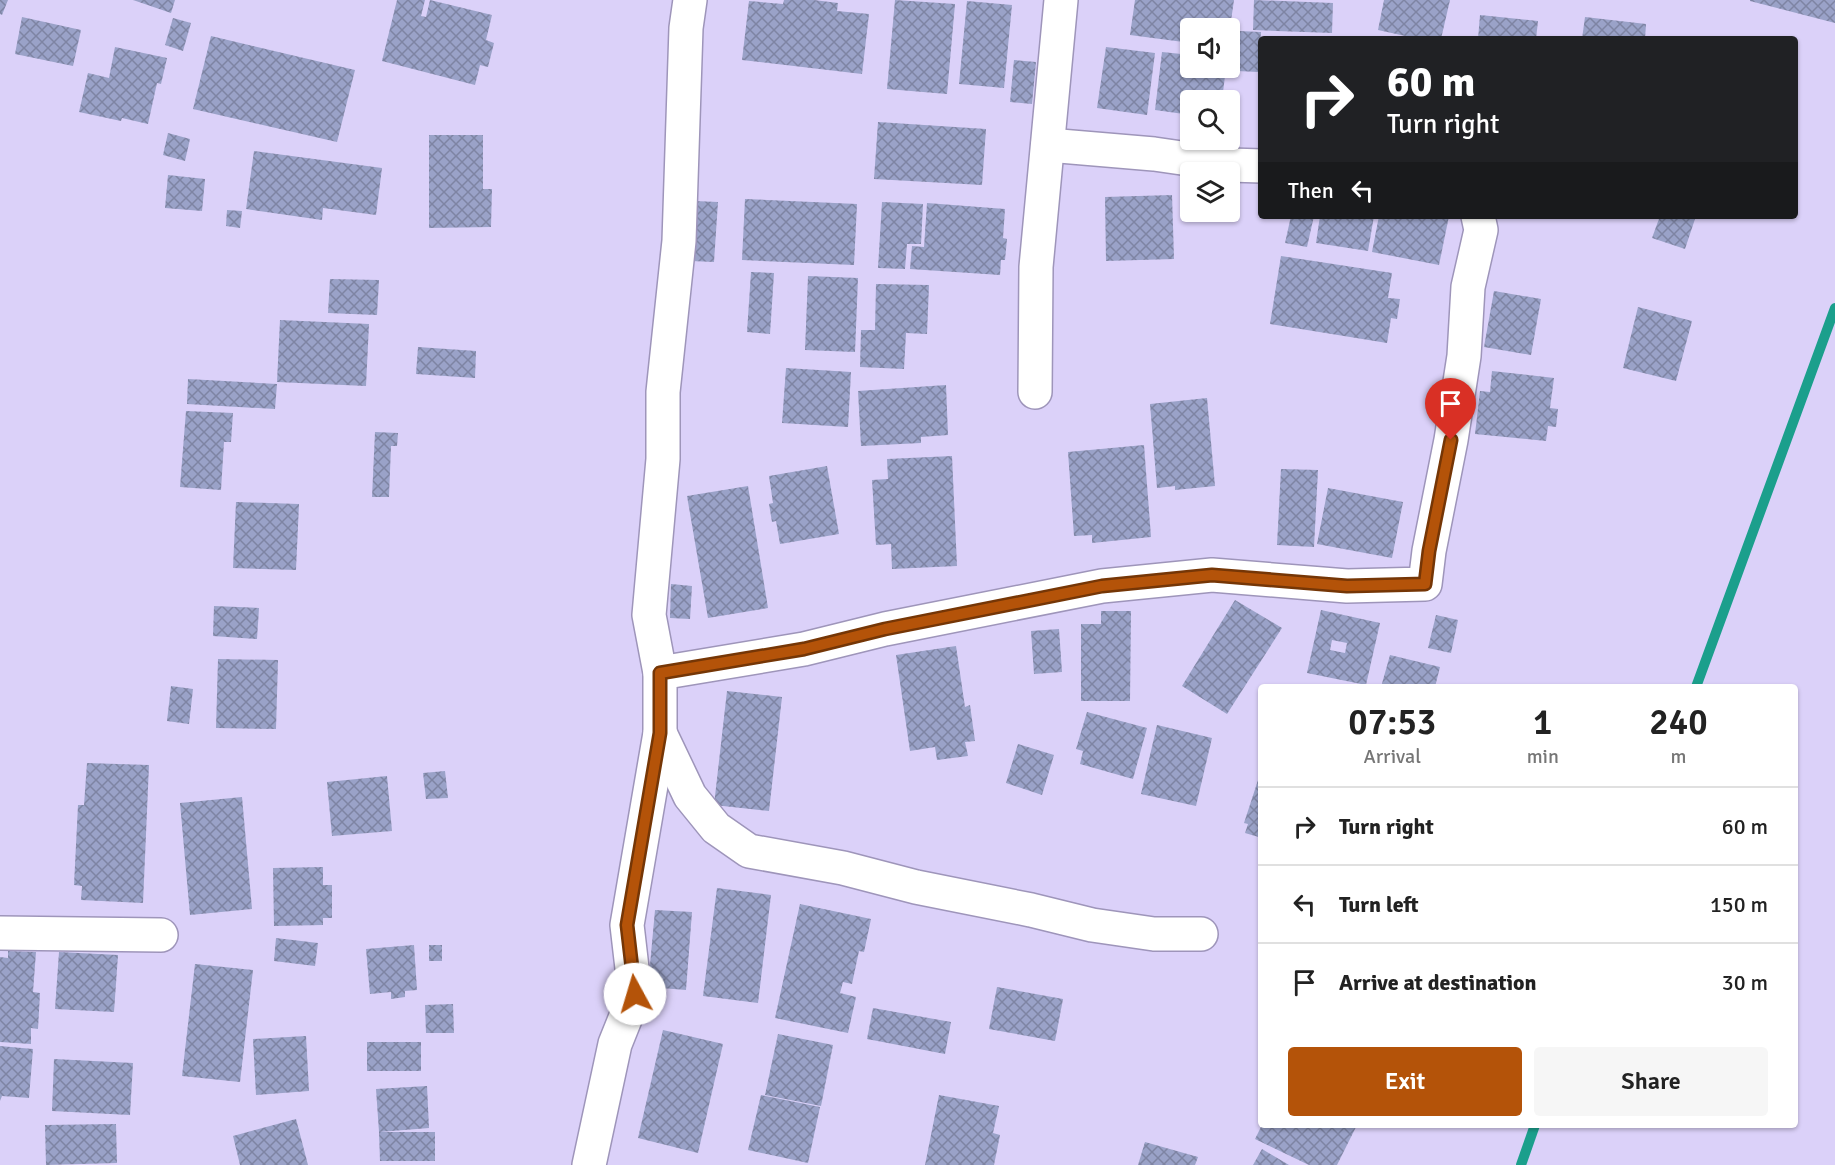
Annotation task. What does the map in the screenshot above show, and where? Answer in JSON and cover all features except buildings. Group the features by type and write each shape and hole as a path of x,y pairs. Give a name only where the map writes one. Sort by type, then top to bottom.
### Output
{"street":[{"path":"589,1165 615,1044 635,994 627,925 660,733 660,673 649,615 663,459 663,392 680,241 686,28 690,0"},
{"path":"1035,392 1036,267 1061,0"},
{"path":"1048,145 1154,154 1230,165 1258,166"},
{"path":"660,673 804,649 885,629 1102,586 1212,575 1347,586 1425,584 1464,356 1468,287 1481,230 1479,219"},
{"path":"660,733 690,796 716,828 749,851 843,868 916,888 1031,910 1092,925 1154,934 1201,934"},
{"path":"0,933 161,935"}],"waterway":[{"path":"1697,684 1835,308"},
{"path":"1521,1165 1534,1128"}],"route":[{"path":"635,994 627,925 660,733 660,673 804,649 885,629 1102,586 1212,575 1347,586 1425,584 1429,551 1451,440"}]}
